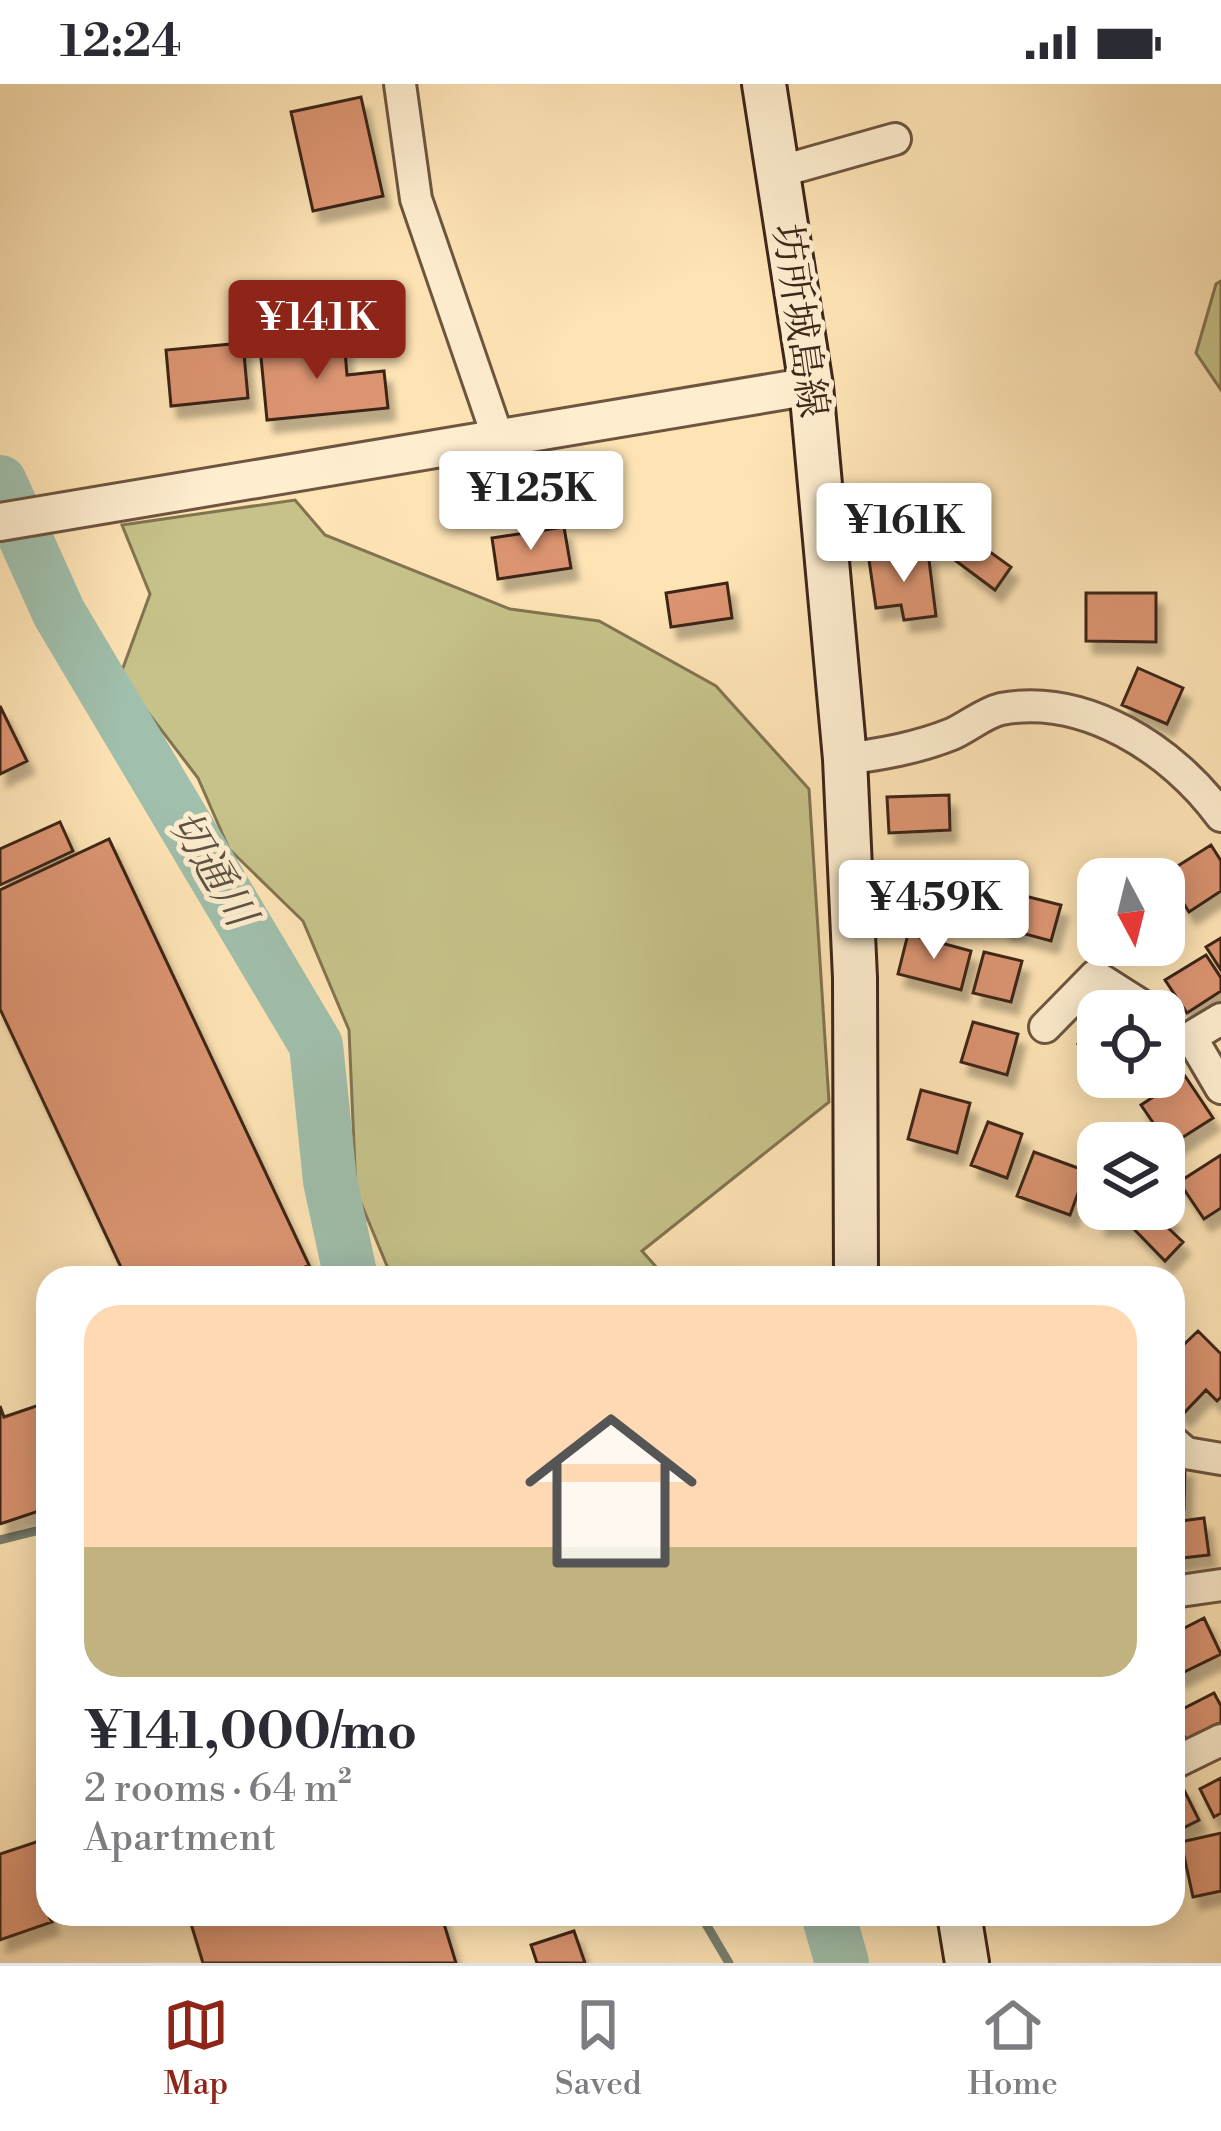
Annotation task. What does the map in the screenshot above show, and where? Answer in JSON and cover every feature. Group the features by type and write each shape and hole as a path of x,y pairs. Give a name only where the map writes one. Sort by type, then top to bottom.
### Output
{"main road":[{"name":"坊所城島線","path":"764,84 811,386 845,759 854,978 856,1266"},
{"path":"960,1926 968,1963"}],"street":[{"path":"400,84 416,199 498,438"},
{"path":"778,172 895,139"},
{"path":"0,523 811,386"},
{"path":"845,759 894,753 954,733 997,710 1047,705 1114,726 1168,758 1221,816"},
{"path":"1082,990 1095,976 1117,990"},
{"path":"1045,1028 1077,995"},
{"path":"1191,1037 1221,1019"},
{"path":"1185,1033 1221,1088"},
{"path":"1185,1452 1221,1459"},
{"path":"1185,1590 1221,1585"},
{"path":"1185,1758 1221,1740"}],"shaded area":[{"path":"1221,281 1221,390 1196,353 1216,284"},
{"path":"295,500 325,535 510,609 599,621 716,686 809,789 829,1102 642,1251 655,1266 387,1266 356,1191 349,1030 303,921 229,849 198,778 120,676 150,594 122,525"}],"building":[{"path":"361,97 383,196 313,211 291,112"},
{"path":"344,339 347,375 384,371 388,408 267,420 260,347"},
{"path":"243,343 248,398 171,406 166,350"},
{"path":"564,527 571,568 498,579 492,538"},
{"path":"972,539 1011,567 995,590 956,561"},
{"path":"928,552 936,616 904,620 901,605 876,608 869,560"},
{"path":"727,583 732,618 671,627 666,593"},
{"path":"1086,593 1156,593 1156,642 1086,641"},
{"path":"1138,668 1183,688 1167,724 1122,705"},
{"path":"0,706 27,761 0,774"},
{"path":"949,795 950,830 889,833 887,797"},
{"path":"60,822 73,851 0,885 0,849"},
{"path":"109,839 309,1265 120,1266 0,1009 0,890"},
{"path":"1211,845 1221,861 1221,891 1189,912 1185,906 1185,861"},
{"path":"1013,893 1061,905 1051,941 1003,928"},
{"path":"908,934 971,951 961,990 898,974"},
{"path":"1221,938 1221,970 1206,947"},
{"path":"984,952 1022,961 1011,1002 973,993"},
{"path":"1206,955 1221,978 1221,991 1187,1013 1185,990 1172,990 1165,980"},
{"path":"973,1022 1018,1034 1007,1075 961,1062"},
{"path":"1185,1076 1213,1118 1185,1136 1185,1122 1153,1122 1141,1105 1152,1098 1185,1098"},
{"path":"921,1090 970,1103 957,1153 908,1139"},
{"path":"988,1122 1022,1134 1007,1178 971,1165"},
{"path":"1034,1152 1077,1168 1077,1196 1070,1215 1017,1196"},
{"path":"1221,1155 1221,1208 1204,1219 1185,1191 1185,1178"},
{"path":"1135,1230 1170,1230 1183,1242 1165,1261"},
{"path":"1198,1331 1221,1354 1221,1397 1217,1401 1206,1390 1185,1412 1185,1343"},
{"path":"0,1406 4,1417 36,1406 36,1512 0,1524"},
{"path":"1204,1518 1209,1555 1185,1558 1185,1520"},
{"path":"1204,1618 1221,1654 1185,1672 1185,1628"},
{"path":"1214,1693 1221,1706 1221,1722 1186,1740 1185,1708"},
{"path":"1221,1778 1221,1813 1214,1817 1200,1789"},
{"path":"1185,1792 1199,1820 1185,1827"},
{"path":"1221,1833 1221,1891 1193,1897 1185,1841"},
{"path":"36,1842 36,1926 40,1926 0,1940 0,1854"},
{"path":"192,1926 445,1926 456,1963 203,1963"},
{"path":"574,1931 585,1963 537,1963 531,1945"}],"waterway":[{"name":"切通川","path":"0,482 59,613 316,1045 330,1181 348,1266"},
{"path":"0,1540 36,1531"},
{"path":"707,1926 729,1963"},
{"name":"切通川","path":"831,1926 842,1963"}]}
